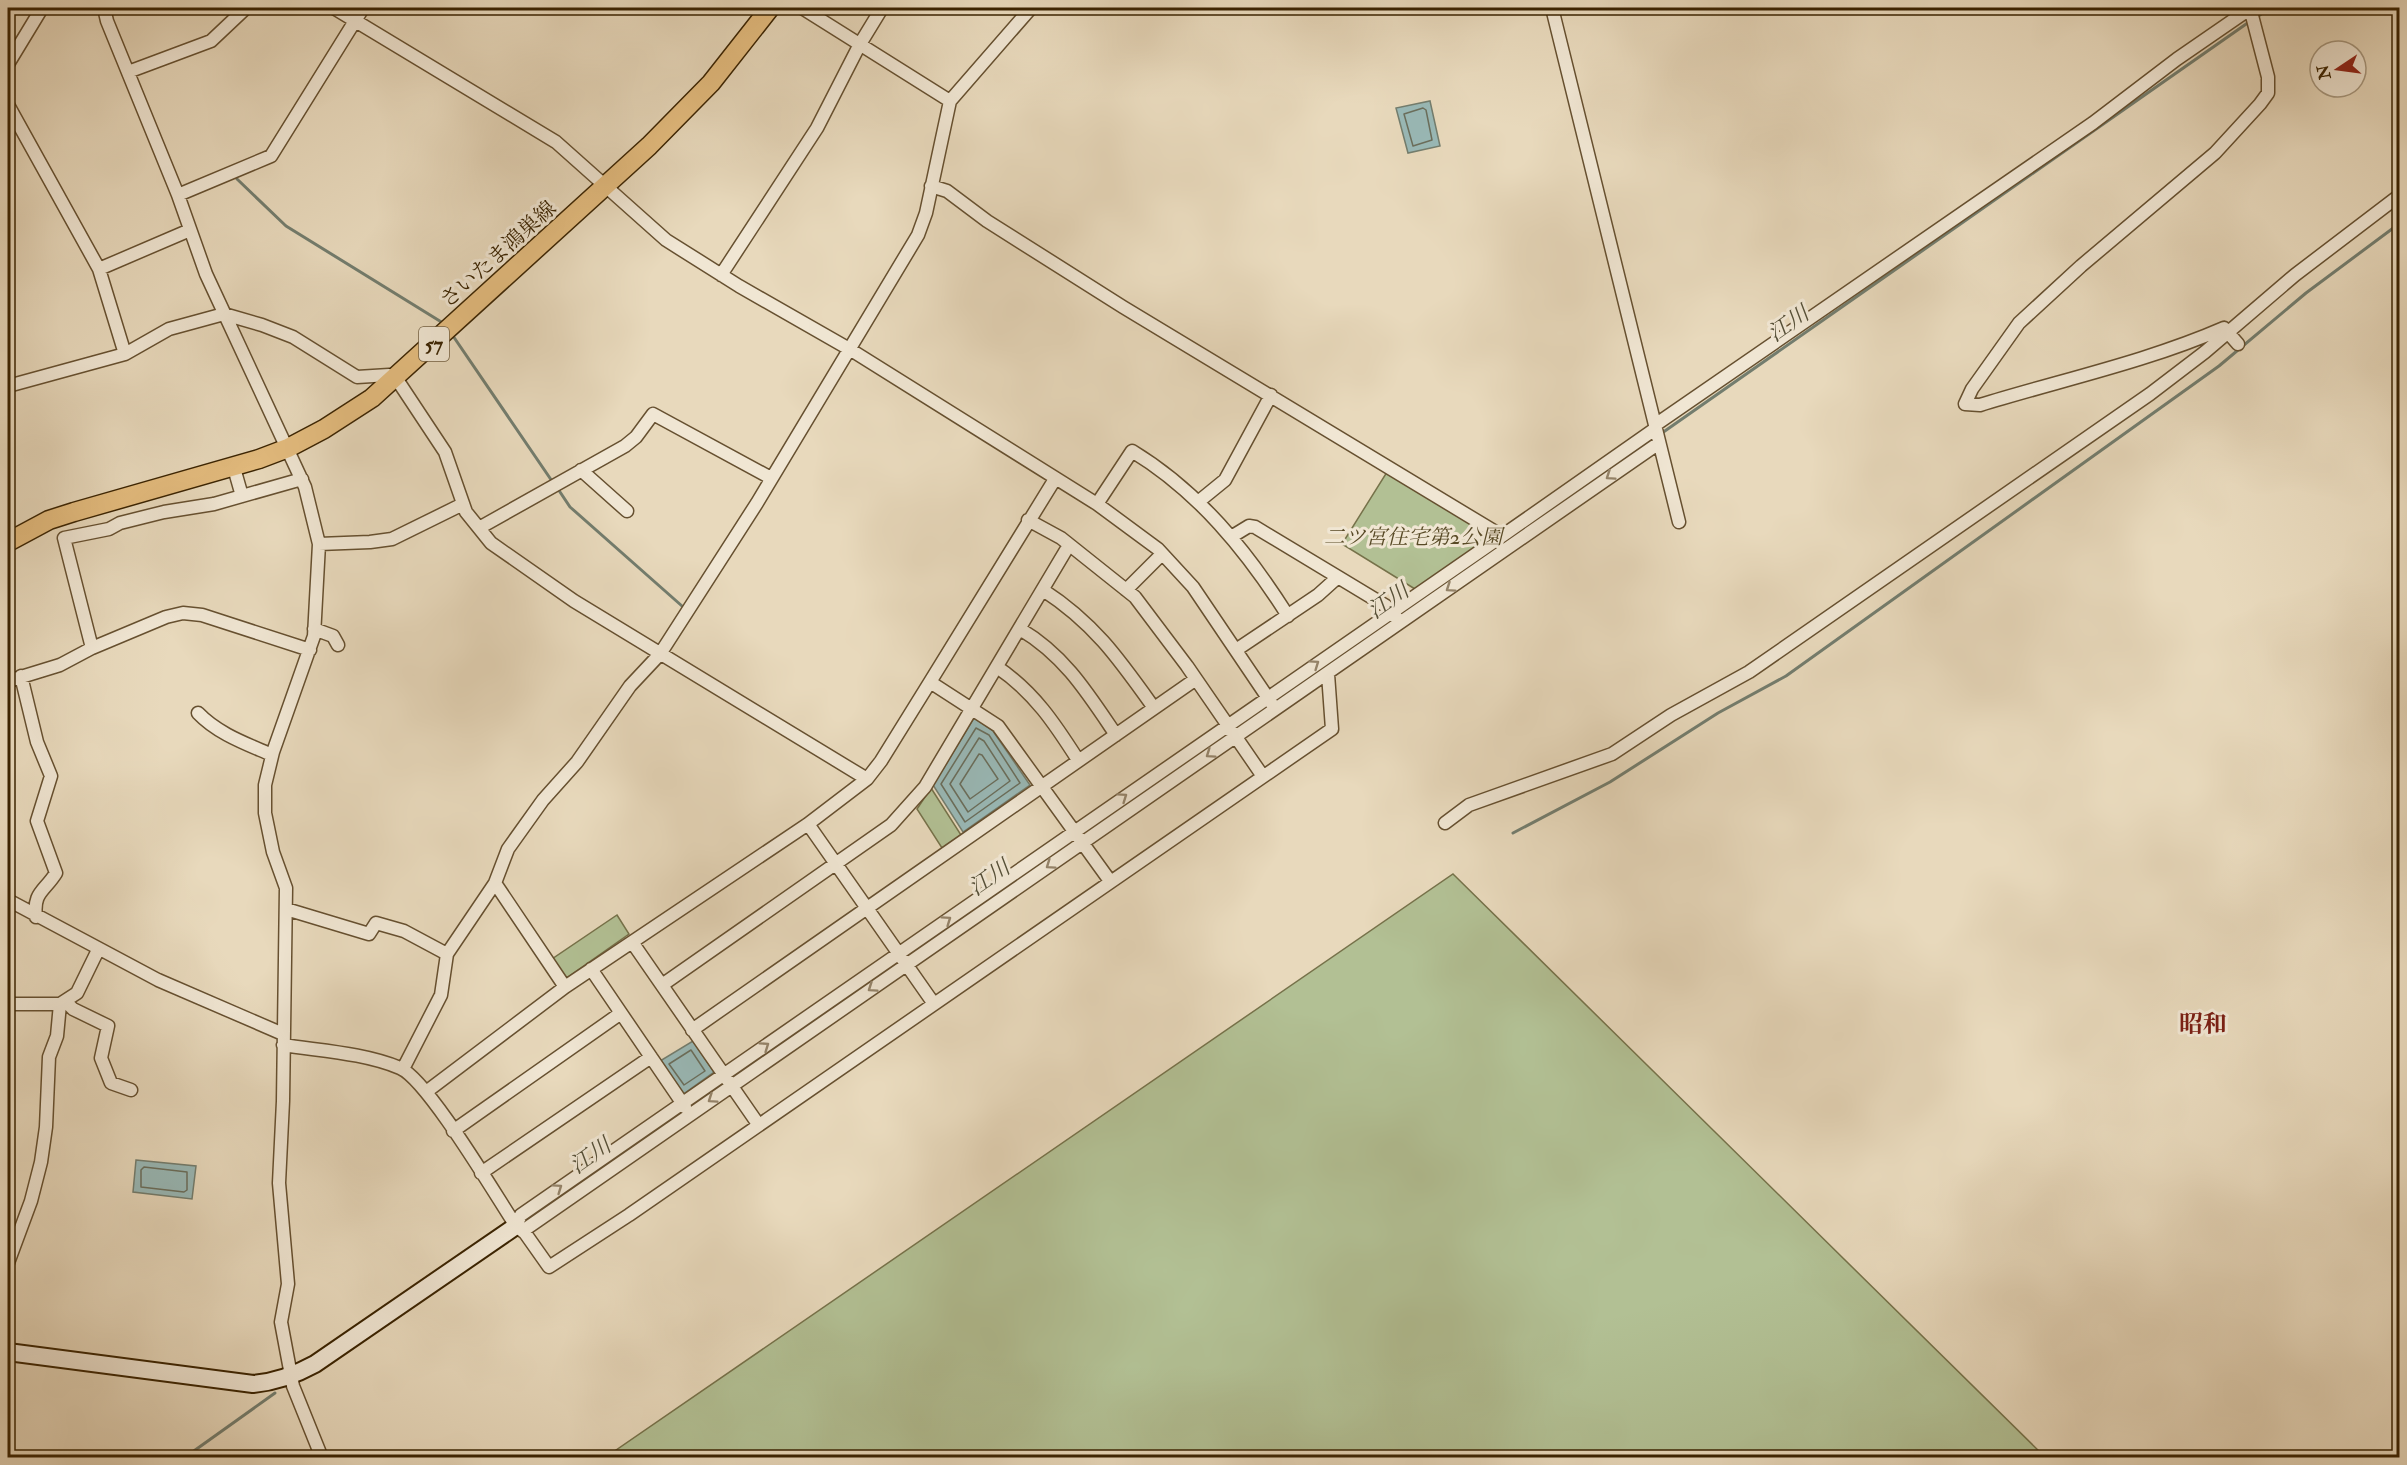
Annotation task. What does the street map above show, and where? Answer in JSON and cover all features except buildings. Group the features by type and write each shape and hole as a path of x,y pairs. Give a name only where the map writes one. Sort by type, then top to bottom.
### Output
{"main road":[{"name":"さいたま鴻巣線","path":"8,542 49,520 234,468 288,448 348,414 396,378 605,188 711,83 770,8"}],"street":[{"path":"8,64 42,8"},
{"path":"104,8 107,21 224,314 302,479 318,544 314,629 310,650 272,755 265,785 265,813 273,852 286,888 279,1183 288,1284 281,1322 293,1386 322,1458"},
{"path":"128,72 211,41 246,8"},
{"path":"334,8 556,142 666,240 721,275 850,350 1097,504 1162,554 1193,587 1271,703"},
{"path":"178,195 271,156 363,8"},
{"path":"802,8 950,101"},
{"path":"721,275 818,128 860,44 882,8"},
{"path":"403,1069 441,995 447,954 495,883 508,849 543,800 577,762 630,686 660,654 850,350 918,235 926,213 950,101 1032,8"},
{"path":"1552,8 1678,522"},
{"path":"1657,436 1658,423 2093,123 2177,59 2251,9 2268,77 2268,93 2216,153 2081,266 2019,323 1972,388 1965,404 1980,405 2163,352 2224,328 2238,344"},
{"path":"8,105 99,269 125,354"},
{"path":"931,186 947,191 987,221 1124,307 1502,536"},
{"path":"1445,823 1469,805 1612,753 1671,715 1766,661 2150,394 2228,333 2295,275 2400,195"},
{"path":"99,269 190,230"},
{"path":"8,386 125,354 169,329 224,314 262,324 293,337 357,377 389,375 396,378 445,452 463,504 491,543 574,601 867,779"},
{"path":"1198,502 1225,480 1271,395"},
{"path":"479,528 625,446 636,437 653,414 771,478"},
{"path":"1271,703 1328,674 1396,617 1502,536 1657,436"},
{"path":"519,1228 520,1215 727,1080 1657,436"},
{"path":"1097,504 1132,451 1155,465 1209,511 1232,537 1288,616"},
{"path":"234,468 242,496"},
{"path":"581,470 627,511"},
{"path":"92,648 64,538 109,529 120,523 164,512 214,504 302,479"},
{"path":"426,1092 565,987 808,824 867,779 881,761 1055,479"},
{"path":"318,544 393,539 463,504"},
{"path":"1028,520 1069,545 1135,597 1196,679 1262,775"},
{"path":"1232,537 1249,526 1255,527 1386,606 1396,617"},
{"path":"662,985 891,825 925,787 1069,545"},
{"path":"1126,590 1162,554"},
{"path":"1236,650 1318,596 1338,577"},
{"path":"1042,590 1086,621 1103,638 1154,708"},
{"path":"8,681 60,664 166,617 183,613 202,615 310,650"},
{"path":"314,629 333,636 338,645"},
{"path":"1020,629 1038,639 1060,658 1116,735"},
{"path":"997,667 1027,689 1078,760"},
{"path":"8,900 98,950 283,1040 374,1060 403,1069 426,1092 519,1228 549,1267 629,1215 1262,775 1332,729 1328,674"},
{"path":"21,676 37,742 51,776 37,820 56,873 37,895 36,917"},
{"path":"692,1030 1196,679"},
{"path":"930,682 998,726 1110,881"},
{"path":"198,713 206,721 233,737 272,755"},
{"path":"808,824 934,1004"},
{"path":"495,883 565,987"},
{"path":"286,909 369,934 376,922 404,931 447,954"},
{"path":"632,942 758,1124"},
{"path":"8,1263 31,1201 41,1162 46,1127 49,1057 57,1036 62,1003 77,993 98,950"},
{"path":"591,969 686,1108"},
{"path":"8,1004 62,1003 108,1026 101,1058 111,1083 131,1090"},
{"path":"453,1131 621,1013"},
{"path":"481,1173 651,1057"},
{"path":"8,1352 253,1384 291,1376 315,1364 366,1331 519,1228"}],"green space":[{"name":"二ツ宮住宅第2公園","path":"1387,472 1494,535 1415,589 1342,544"},
{"path":"931,788 961,835 942,848 917,809"},
{"path":"1453,874 2045,1457 606,1457"},
{"path":"617,915 629,934 565,979 552,959"}],"water":[{"path":"1430,101 1440,146 1408,153 1396,108"},
{"path":"974,718 993,731 1030,785 963,832 933,785"},
{"path":"693,1041 714,1072 682,1095 660,1061"},
{"path":"136,1160 196,1166 192,1199 133,1192"}],"waterway":[{"name":"江川","path":"2257,17 2270,8"},
{"name":"江川","path":"1662,433 2249,22"},
{"path":"237,179 286,226 443,323"},
{"path":"1513,833 1610,782 1718,713 1786,676 2219,366 2306,293 2400,223"},
{"path":"451,333 554,484"},
{"name":"江川","path":"1504,542 1654,438"},
{"path":"558,489 570,507 682,606"},
{"name":"江川","path":"1080,836 1207,747"},
{"name":"江川","path":"905,957 1074,839"},
{"name":"江川","path":"730,1078 899,961"},
{"name":"江川","path":"526,1219 724,1082"},
{"name":"江川","path":"184,1458 275,1393"}],"district":[{"name":"昭和","path":"2203,1024"}]}
